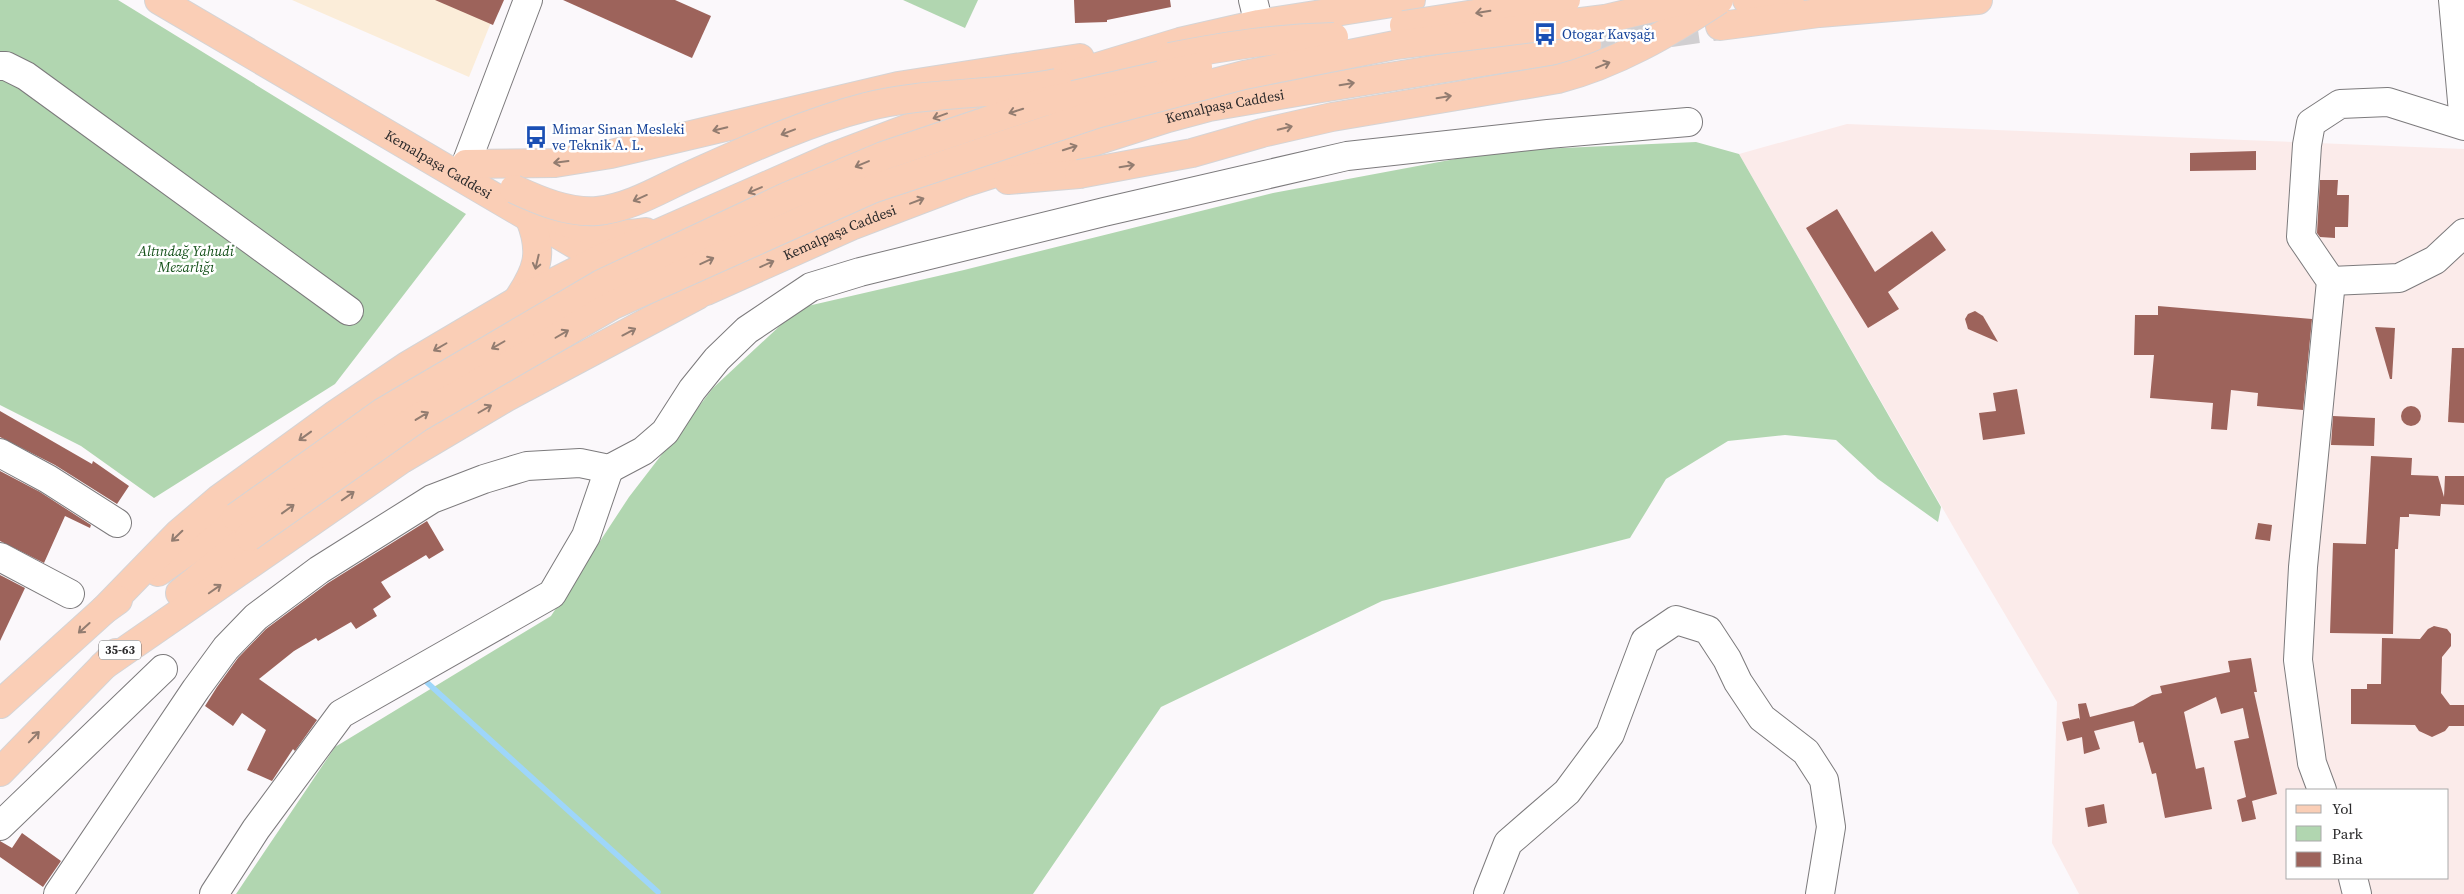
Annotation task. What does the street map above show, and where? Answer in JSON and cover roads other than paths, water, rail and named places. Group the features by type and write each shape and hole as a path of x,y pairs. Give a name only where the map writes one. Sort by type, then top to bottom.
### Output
{"main road":[{"path":"1294,18 1411,0"},
{"path":"242,527 383,412 601,284 786,197 883,156 1043,102 1334,37 1566,0"},
{"path":"242,527 418,418 613,305 872,188 1096,114 1244,75 1395,45 1605,18 1686,0"},
{"path":"1747,0 1818,13"},
{"path":"964,183 1079,174 1192,153 1262,133 1332,117 1558,79 1583,73 1719,13 1818,13 1978,0"},
{"path":"174,2 514,190 561,207 586,211 608,209 634,201 780,135 884,102 926,96 1036,87 1113,69 1252,41 1334,37"},
{"name":"Kemalpaşa Caddesi","path":"174,2 530,219 643,284 668,293 694,295 851,226 964,183 1168,118 1209,108 1303,91 1587,45"},
{"path":"104,610 178,534 254,473 399,371 517,301 600,259 832,156 959,109 1180,42 1256,12 1294,18 1316,27 1324,35 1329,46 1330,57 1325,73 1313,85 1303,91"},
{"path":"476,170 555,163 610,154 898,86 1180,42"},
{"path":"832,156 821,162 813,171 808,182 807,194 810,206 817,216 827,223 851,226"},
{"path":"476,170 520,200 568,223 588,230 630,234 669,227"},
{"path":"517,301 534,273 539,254 537,238 530,219"},
{"path":"103,666 402,460 505,398 706,291"},
{"name":"35-63","path":"0,704 104,610 242,527"},
{"name":"35-63","path":"0,772 103,666 178,594 242,527"}],"street":[{"path":"476,170 528,0"},
{"path":"2322,789 2312,763 2298,660 2303,567 2330,281 2301,237 2307,144 2311,123 2340,104 2388,102 2464,125 2453,0"},
{"path":"0,66 6,66 26,76 349,311"},
{"path":"58,894 196,688 226,648 256,617 319,570 432,499 484,478 527,466 580,463 609,469 643,451 665,432 692,390 716,359 747,330 811,287 860,272 1104,212 1347,156 1548,134 1688,122"},
{"path":"2330,281 2399,278 2435,260 2464,234"},
{"path":"0,453 48,479 117,523"},
{"path":"214,894 256,829 341,714 552,594 586,536 609,469"},
{"path":"0,557 70,594"},
{"path":"1488,894 1508,843 1567,792 1610,734 1645,641 1676,620 1708,630 1727,659 1738,682 1762,718 1806,752 1824,780 1831,827 1820,894"},
{"path":"0,826 163,669"},
{"path":"2353,879 2357,894"}],"waterway":[{"path":"421,677 658,892"}],"tunnel":[{"path":"1587,45 1720,26"}],"place":[{"name":"Otogar Kavşağı","path":"1545,34"},
{"name":"Mimar Sinan Mesleki ve Teknik A. L.","path":"536,137"}],"park label":[{"name":"Altındağ Yahudi Mezarlığı","path":"186,260"}]}
